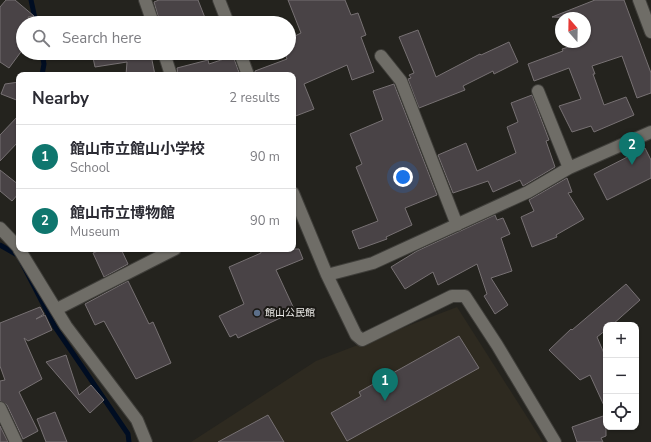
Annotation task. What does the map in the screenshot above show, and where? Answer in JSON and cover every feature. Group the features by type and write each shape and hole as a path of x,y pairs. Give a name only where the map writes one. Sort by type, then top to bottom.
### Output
{"street":[{"path":"145,0 151,16"},
{"path":"219,0 225,16"},
{"path":"639,0 651,32"},
{"path":"381,56 401,81 457,225"},
{"path":"166,60 170,72"},
{"path":"243,60 247,72"},
{"path":"538,91 569,168"},
{"path":"327,275 372,263 528,192 569,168 651,132"},
{"path":"296,200 327,275 356,335 362,340 452,296 465,296 497,345 555,442"},
{"path":"0,228 16,245"},
{"path":"21,252 66,326 137,420 146,442"},
{"path":"57,309 169,252"},
{"path":"0,408 16,442"}],"shaded area":[{"path":"457,307 543,442 191,442 316,361"}],"building":[{"path":"6,0 15,0 34,16 16,16 16,58 9,68 0,62 0,7"},
{"path":"159,0 198,0 204,16 158,16 154,2"},
{"path":"288,0 345,0 351,15 358,13 366,35 361,37 374,72 352,80 347,65 304,84 314,109 296,116 296,72 255,72 284,60 296,60 296,36 301,33 296,20 296,16 294,16"},
{"path":"595,0 624,0 651,73 651,93 637,98 622,56 592,66 595,74 593,74 604,105 626,97 634,115 594,132 591,126 572,132 559,106 581,99 569,68 534,81 528,64 563,51 562,49 565,48 591,48 591,12 565,12"},
{"path":"418,30 436,77 480,54 481,55 509,42 518,62 494,74 493,71 463,86 465,90 419,108 408,79 411,78 409,75 414,73 399,37"},
{"path":"94,60 152,60 154,72 126,72 127,62 95,67"},
{"path":"208,60 209,64 221,60 234,60 239,72 178,72 177,68"},
{"path":"16,82 16,100 1,94 5,84"},
{"path":"394,84 437,195 405,208 412,225 386,237 387,239 359,249 352,231 378,221 356,167 362,164 350,134 383,120 373,91"},
{"path":"532,95 549,140 546,141 555,167 523,186 520,180 493,192 488,181 453,193 438,155 466,143 477,171 516,153 507,127 518,122 511,103"},
{"path":"16,118 16,144 0,161 0,135"},
{"path":"645,148 651,160 651,178 607,200 594,174"},
{"path":"0,170 16,183 16,196 12,201 0,191"},
{"path":"567,178 572,192 568,193 584,219 556,235 557,237 532,247 521,217 534,211 529,200"},
{"path":"495,215 497,220 503,218 510,234 501,238 512,271 491,278 508,305 495,314 484,296 487,294 477,264 438,285 433,272 405,289 391,267 417,251"},
{"path":"296,249 299,249 303,259 276,270 295,311 238,338 236,334 230,337 219,316 244,304 229,267 261,253 296,252"},
{"path":"122,252 128,264 104,277 93,253"},
{"path":"128,281 149,324 153,322 171,363 136,379 104,321 95,325 85,304"},
{"path":"626,284 640,300 615,322 603,322 603,332 597,337 603,351 603,403 590,375 580,380 549,350 571,329 572,330"},
{"path":"40,307 44,314 36,319 45,315 52,330 28,341 24,338 42,379 19,392 38,431 23,439 7,405 0,401 0,381 5,380 0,366 0,323"},
{"path":"459,336 479,368 347,441 331,413 361,396 359,392"},
{"path":"66,355 79,395 91,385 104,400 90,413 46,362"},
{"path":"55,412 67,442 46,442 37,419"},
{"path":"268,415 284,442 218,442"},
{"path":"603,416 603,430 606,430 606,436 601,438 603,442 577,442 572,427"},
{"path":"0,426 8,442 0,442"}],"waterway":[{"path":"31,0 34,16"},
{"path":"43,60 43,72"},
{"path":"0,245 19,256"},
{"path":"20,259 55,327 128,434 129,442"}],"place":[{"name":"館山市立博物館","path":"632,165"},
{"name":"館山公民館","path":"257,313"},
{"name":"館山市立館山小学校","path":"385,401"}]}
